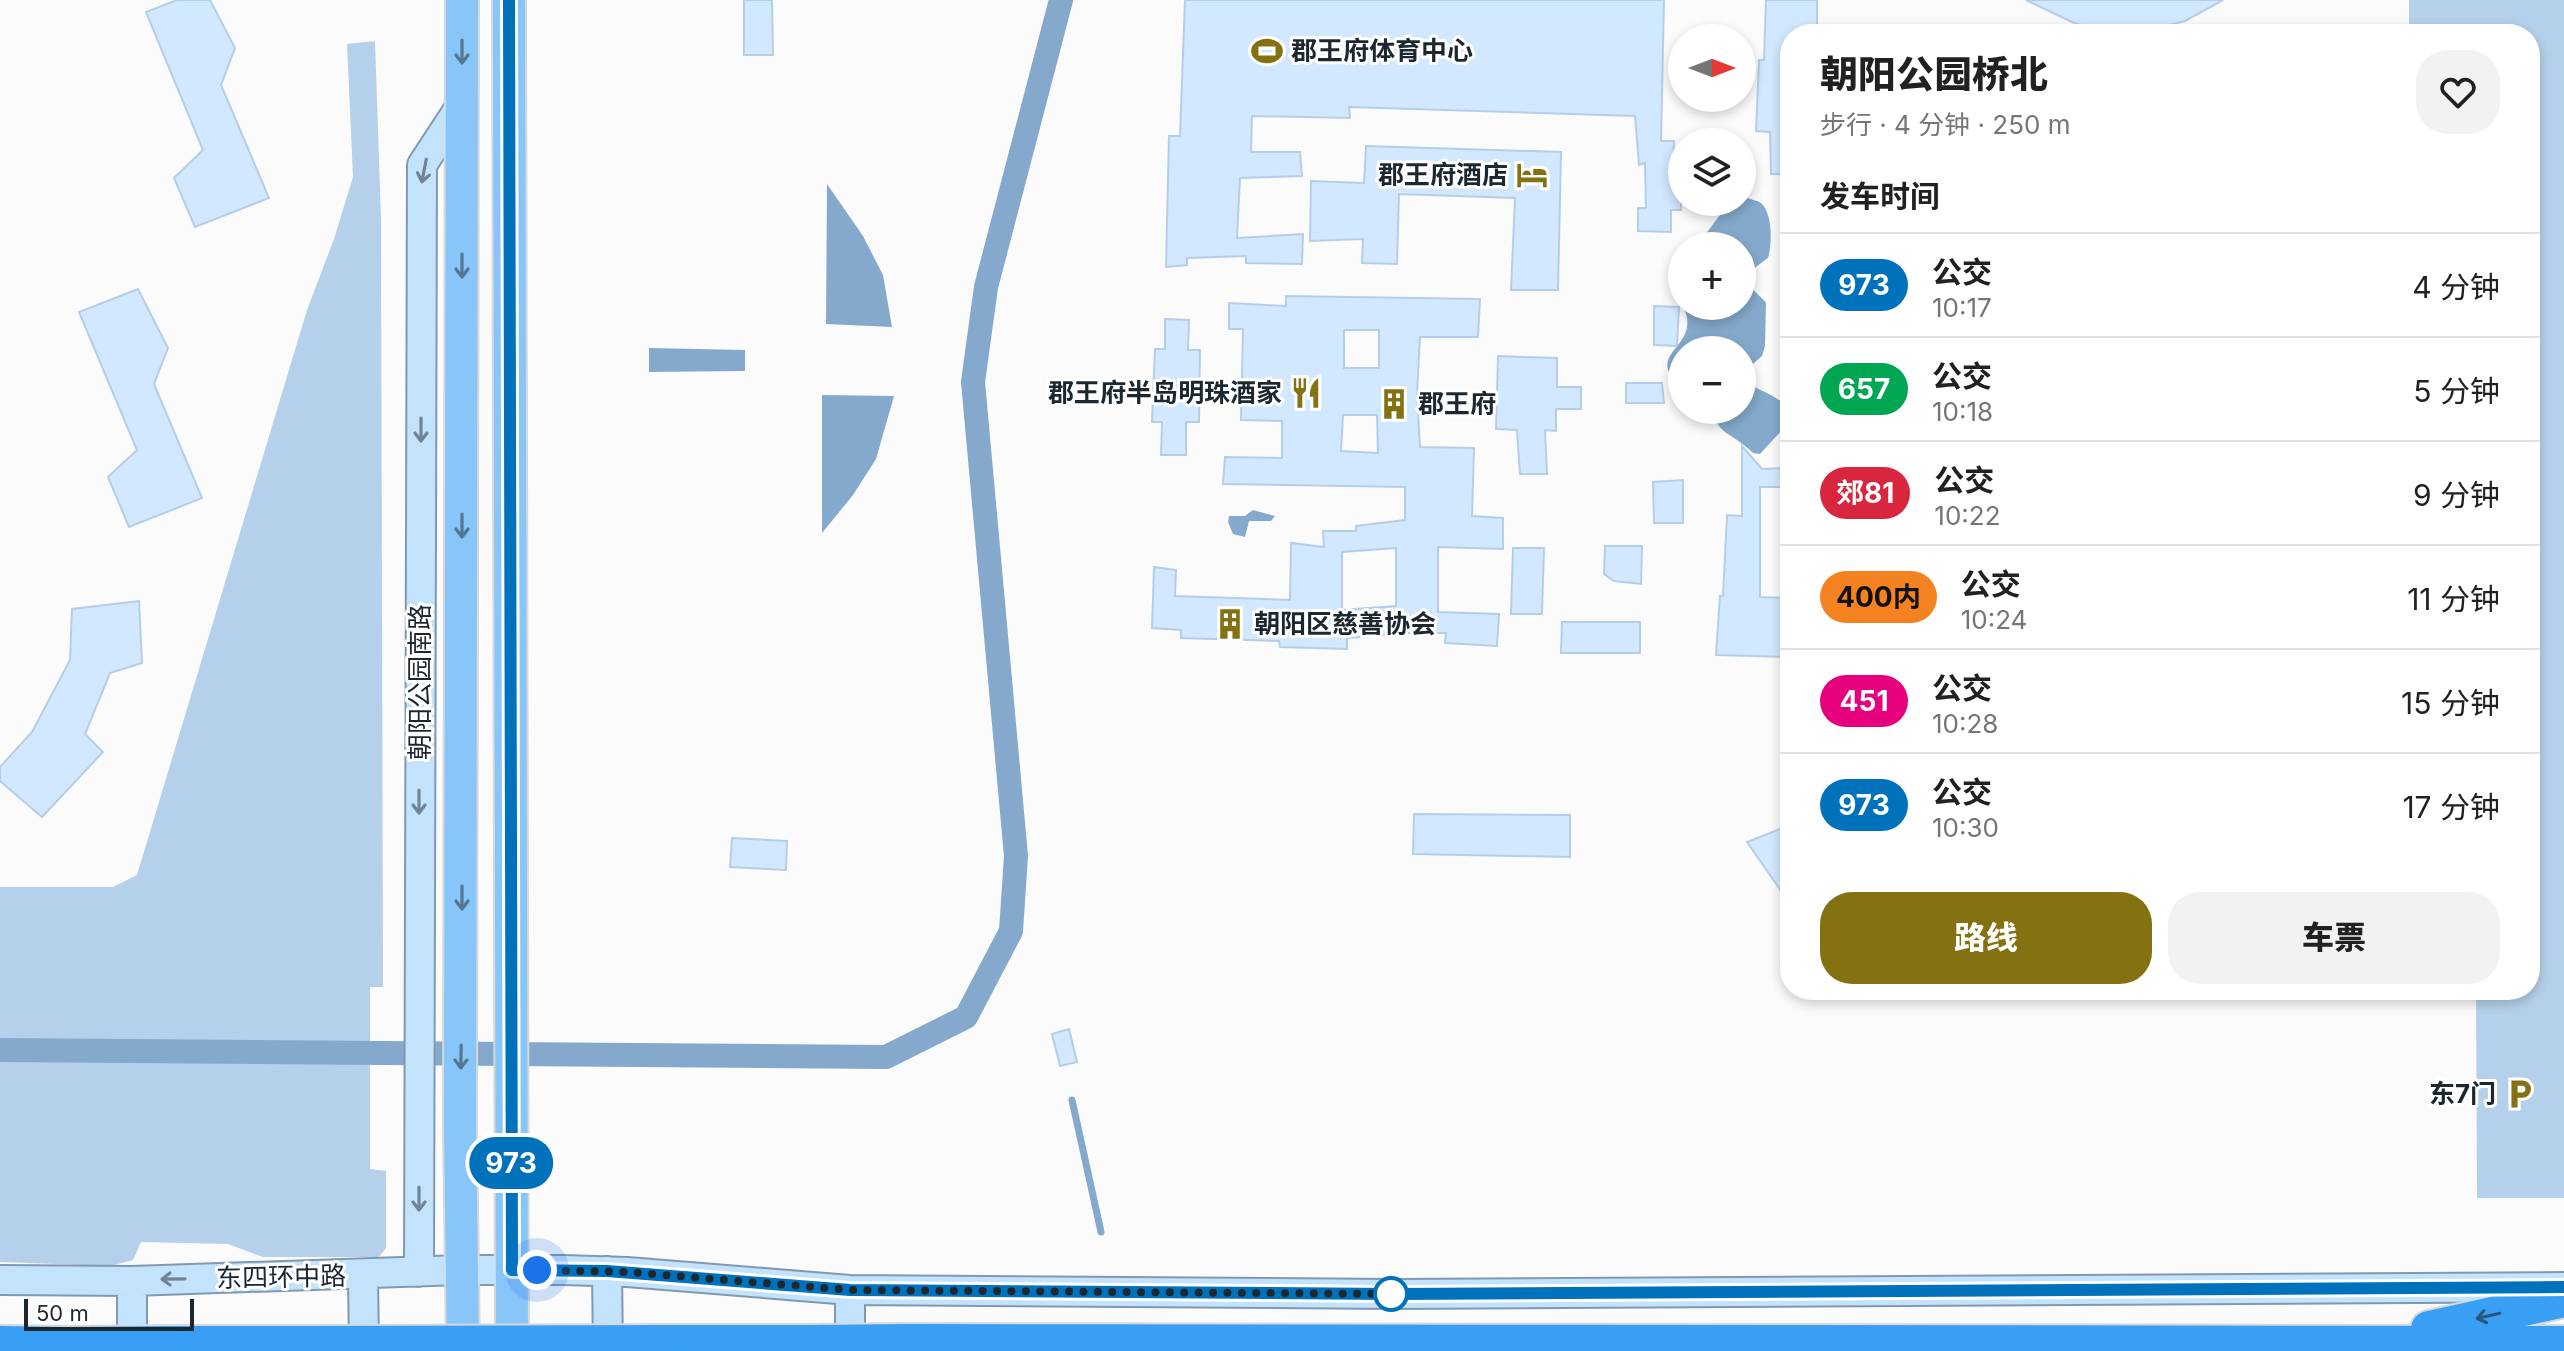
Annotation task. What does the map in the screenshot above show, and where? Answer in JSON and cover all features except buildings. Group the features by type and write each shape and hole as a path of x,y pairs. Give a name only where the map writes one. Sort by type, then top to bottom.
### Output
{"highway":[{"path":"2365,1344 2564,1299"},
{"path":"0,1344 148,1348 311,1344 668,1343 833,1347 909,1342 2564,1344"}],"main road":[{"name":"朝阳公园南路","path":"462,0 460,1126 463,1351"},
{"path":"509,0 512,1351"}],"street":[{"name":"朝阳公园南路","path":"419,1272 422,165 462,104"},
{"name":"东四环中路","path":"0,1280 132,1281 512,1270 607,1271 850,1290 1393,1294 2564,1287"},
{"path":"607,1271 608,1351"},
{"path":"363,1275 364,1351"},
{"path":"132,1281 148,1348"},
{"path":"833,1347 850,1290"}],"shaded area":[{"path":"2409,0 2564,0 2564,1198 2477,1198 2476,1000 2540,1000 2540,24 2409,24"},
{"path":"375,41 381,219 383,987 370,987 370,1169 386,1171 386,1248 379,1257 263,1257 228,1244 141,1242 133,1260 110,1266 0,1262 0,887 113,887 137,875 307,310 353,177 347,44"},
{"path":"827,184 863,236 883,275 892,327 826,324"},
{"path":"1756,201 1759,202 1770,222 1768,258 1756,268 1756,232 1707,232 1719,216 1756,216"},
{"path":"1756,292 1766,303 1765,346 1762,356 1756,361 1756,336 1684,336 1687,320 1756,320"},
{"path":"649,348 745,350 745,371 649,372"},
{"path":"1756,388 1780,401 1780,432 1760,454 1753,453 1718,424 1756,424"},
{"path":"822,395 894,396 876,459 853,495 822,533"},
{"path":"1253,510 1275,516 1271,521 1249,521 1245,537 1233,534 1229,516 1245,516"}],"waterway":[{"path":"0,1050 886,1057 966,1017 1011,931 1016,856 973,382 986,287 1061,0"},
{"path":"1072,1100 1101,1232"}],"bus line":[{"name":"973","path":"509,0 512,1270 607,1271 850,1290 1393,1294 2564,1287"}],"place":[{"name":"郡王府体育中心","path":"1267,51"},
{"name":"郡王府酒店","path":"1532,175"},
{"name":"郡王府半岛明珠酒家","path":"1306,393"},
{"name":"郡王府","path":"1394,404"},
{"name":"朝阳区慈善协会","path":"1230,624"},
{"name":"东7门","path":"2520,1094"}],"route":[{"path":"537,1270 627,1272 850,1290 1391,1294"}]}
